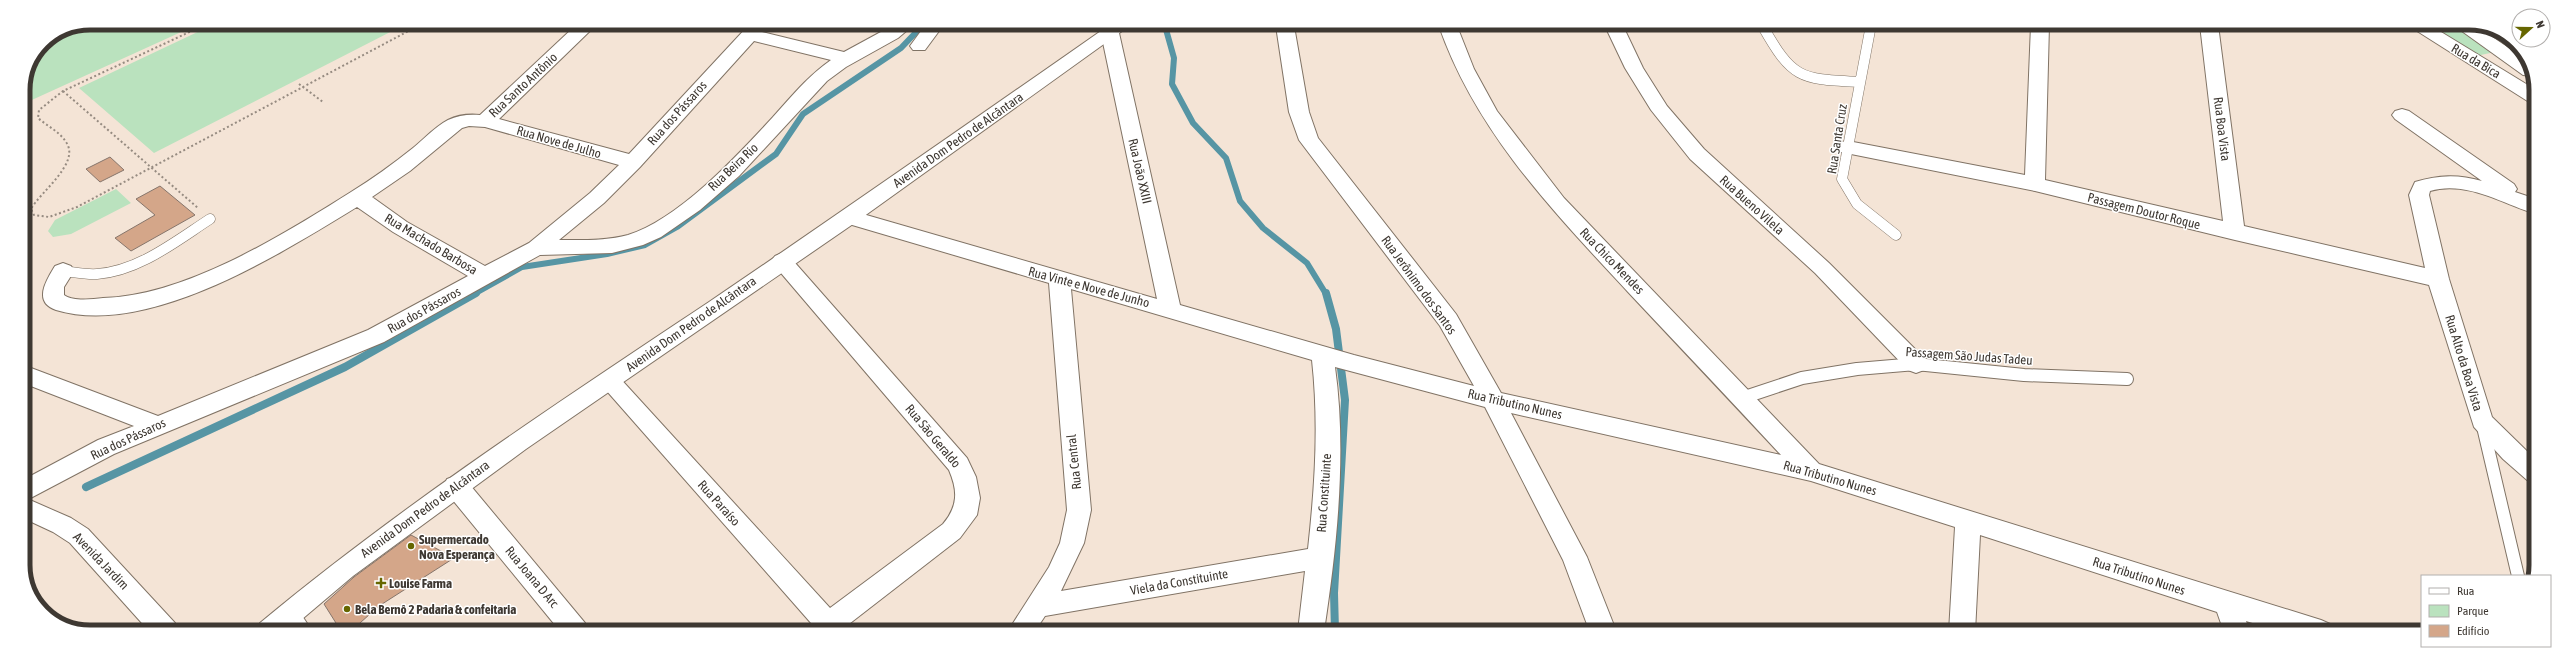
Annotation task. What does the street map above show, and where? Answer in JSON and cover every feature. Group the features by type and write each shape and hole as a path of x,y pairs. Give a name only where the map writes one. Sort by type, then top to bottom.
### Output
{"street":[{"name":"Rua Santo Antônio","path":"63,271 52,291 54,298 64,305 100,307 156,298 201,282 245,262 358,196 403,166 450,127 465,121 485,121 582,30"},
{"name":"Rua Beira Rio","path":"536,248 610,245 635,240 659,230 681,214 751,153 819,77 845,58 872,46 897,30"},
{"path":"919,46 931,30"},
{"name":"Avenida Dom Pedro de Alcântara","path":"287,625 344,568 456,486 782,261 849,217 1115,30"},
{"name":"Rua João XXIII","path":"1115,30 1170,309"},
{"name":"Rua Jerônimo dos Santos","path":"1286,30 1299,112 1309,140 1448,320 1493,400 1588,588 1603,625"},
{"name":"Rua Chico Mendes","path":"1450,30 1475,88 1489,113 1516,152 1557,203 1811,471"},
{"name":"Rua Bueno Vilela","path":"1616,30 1634,68 1660,110 1697,154 1822,268 1916,364"},
{"path":"2035,184 2040,30"},
{"name":"Rua Boa Vista","path":"2210,30 2235,233"},
{"name":"Rua da Bica","path":"2425,30 2529,93"},
{"name":"Rua da Bica","path":"2470,30 2525,69"},
{"path":"754,31 845,58"},
{"name":"Rua dos Pássaros","path":"30,488 106,447 376,336 536,248 597,198 633,162 754,31"},
{"path":"2505,78 2501,70 2503,66 2526,72"},
{"path":"2402,115 2493,181 2529,203"},
{"name":"Rua Nove de Julho","path":"485,121 633,162"},
{"name":"Passagem Doutor Roque","path":"1848,147 2035,184 2235,233 2438,279"},
{"name":"Rua Alto da Boa Vista","path":"2529,205 2474,186 2450,182 2433,182 2422,187 2419,195 2438,279 2482,421 2511,452 2529,467"},
{"name":"Rua Machado Barbosa","path":"358,196 400,227 485,276"},
{"name":"Rua Vinte e Nove de Junho","path":"849,217 1326,355"},
{"name":"Rua São Geraldo","path":"782,261 959,465 968,484 968,504 960,524 942,540 828,625"},
{"name":"Rua Central","path":"1025,625 1059,573 1072,543 1079,510 1059,279"},
{"name":"Rua Tributino Nunes","path":"1326,355 1354,364 1493,400 1811,471 2227,604 2298,625"},
{"name":"Rua Constituinte","path":"1312,625 1320,558 1328,443 1326,355"},
{"path":"31,377 158,425"},
{"name":"Rua Paraíso","path":"610,381 821,625"},
{"name":"Rua Joana D Arc","path":"456,486 571,625"},
{"name":"Avenida Jardim","path":"30,510 62,525 79,536 161,625"},
{"path":"1962,625 1968,520"},
{"name":"Viela da Constituinte","path":"1039,606 1320,558"},
{"path":"2227,604 2234,625"}],"lane":[{"path":"1765,30 1773,44 1800,74 1814,78 1860,82"},
{"name":"Rua Santa Cruz","path":"1870,30 1842,179 1845,189 1866,213 1896,235"},
{"path":"63,271 97,274 123,268 164,248 210,219"},
{"name":"Passagem São Judas Tadeu","path":"1742,398 1802,378 1857,369 1916,364 2024,375 2127,379"},
{"path":"2482,421 2518,575"}],"path":[{"path":"194,30 63,91 39,110 38,118 66,143 69,152 63,170 34,203 31,209 34,215 49,217 67,212 304,88 410,30"},
{"path":"299,84 323,102"},
{"path":"63,91 210,219"}],"green space":[{"path":"90,30 186,30 30,101 31,78 35,67 40,56 47,47 56,40 78,31"},
{"path":"202,30 394,30 154,153 79,88"},
{"path":"2433,30 2464,30 2495,52 2476,56"},
{"path":"116,189 131,203 71,234 53,237 48,231 55,220"}],"building":[{"path":"110,157 124,170 100,182 86,169"},
{"path":"160,186 195,215 131,251 115,238 155,215 136,199"},
{"path":"411,535 454,558 379,606 358,625 337,625 324,604 354,577"}],"waterway":[{"path":"474,294 522,267 607,254 645,245 677,227 776,154 803,114 901,48 918,30"},
{"path":"1166,30 1174,58 1172,84 1193,123 1226,158 1240,201 1263,228 1307,263 1326,294"},
{"path":"86,487 345,367 476,293"},
{"path":"1326,293 1336,329 1345,400 1334,593 1335,625"}],"place":[{"name":"Supermercado Nova Esperança","path":"411,546"},
{"name":"Louise Farma","path":"381,583"},
{"name":"Bela Bernô 2 Padaria & confeitaria","path":"347,609"}]}
